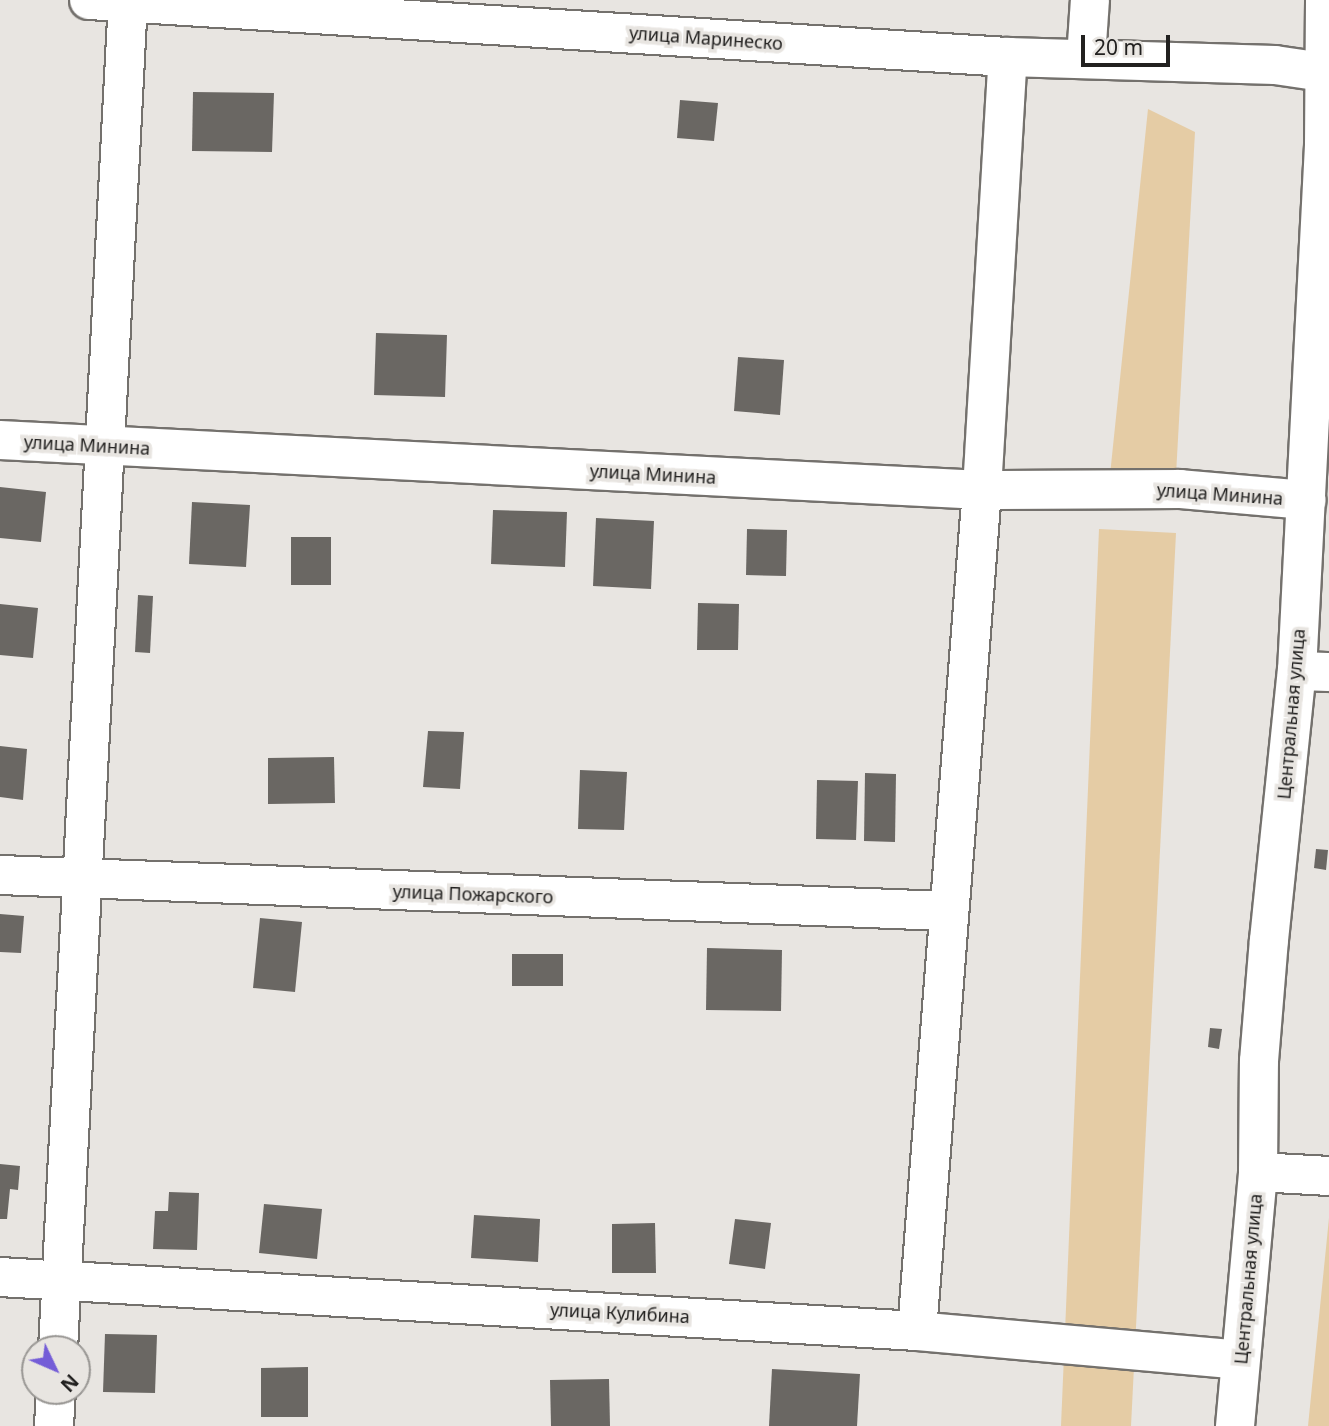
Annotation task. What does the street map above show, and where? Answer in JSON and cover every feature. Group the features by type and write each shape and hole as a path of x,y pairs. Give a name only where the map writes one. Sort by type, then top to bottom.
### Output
{"street":[{"name":"улица Маринеско","path":"89,0 1008,57 1275,65 1326,72"},
{"path":"1086,58 1090,0"},
{"name":"Центральная улица","path":"1235,1426 1258,1172 1259,1062 1313,671 1307,500 1324,145 1325,0"},
{"path":"59,1335 128,1"},
{"path":"917,1331 946,911 982,490 1008,57"},
{"name":"улица Минина","path":"0,440 982,490 1180,489 1307,500"},
{"name":"улица Пожарского","path":"0,875 946,911"},
{"path":"1258,1172 1329,1176"},
{"name":"улица Кулибина","path":"0,1277 917,1331 1240,1360"},
{"path":"54,1426 55,1405"}],"shaded area":[{"path":"1148,109 1195,132 1176,475 1110,475"},
{"path":"1099,529 1176,533 1131,1426 1061,1426"},
{"path":"1329,1218 1329,1426 1308,1426"}],"building":[{"path":"193,92 274,93 272,152 192,151"},
{"path":"680,100 718,103 714,141 677,138"},
{"path":"376,333 447,335 445,397 374,395"},
{"path":"738,357 784,360 780,415 734,411"},
{"path":"0,487 46,492 41,542 0,538"},
{"path":"192,502 250,505 246,567 189,564"},
{"path":"493,510 567,512 565,567 491,564"},
{"path":"596,518 654,521 651,589 593,586"},
{"path":"747,529 787,530 786,576 746,575"},
{"path":"291,537 331,537 331,585 291,585"},
{"path":"138,595 153,596 150,653 135,652"},
{"path":"698,603 739,604 738,650 697,650"},
{"path":"0,604 38,608 33,658 0,655"},
{"path":"428,731 464,732 460,789 423,787"},
{"path":"0,746 27,749 23,800 0,797"},
{"path":"334,757 335,803 268,804 268,758"},
{"path":"580,770 627,772 624,830 578,829"},
{"path":"865,773 896,774 895,842 864,841"},
{"path":"817,780 858,781 856,840 816,839"},
{"path":"1316,849 1328,850 1326,870 1314,868"},
{"path":"0,914 24,916 21,953 0,952"},
{"path":"260,918 302,922 295,992 253,988"},
{"path":"707,948 782,950 781,1011 706,1010"},
{"path":"512,954 563,954 563,986 512,986"},
{"path":"1210,1028 1222,1029 1219,1049 1208,1047"},
{"path":"0,1164 20,1166 18,1190 10,1189 7,1219 0,1219"},
{"path":"169,1192 199,1193 197,1250 153,1249 155,1211 168,1211"},
{"path":"264,1204 322,1209 317,1259 259,1253"},
{"path":"474,1215 540,1219 538,1262 471,1258"},
{"path":"735,1219 771,1223 765,1269 729,1264"},
{"path":"655,1223 656,1273 612,1273 612,1224"},
{"path":"105,1334 157,1335 155,1393 103,1392"},
{"path":"308,1367 308,1417 261,1417 261,1368"},
{"path":"772,1369 860,1374 857,1426 769,1426"},
{"path":"609,1379 610,1426 551,1426 550,1380"}]}
